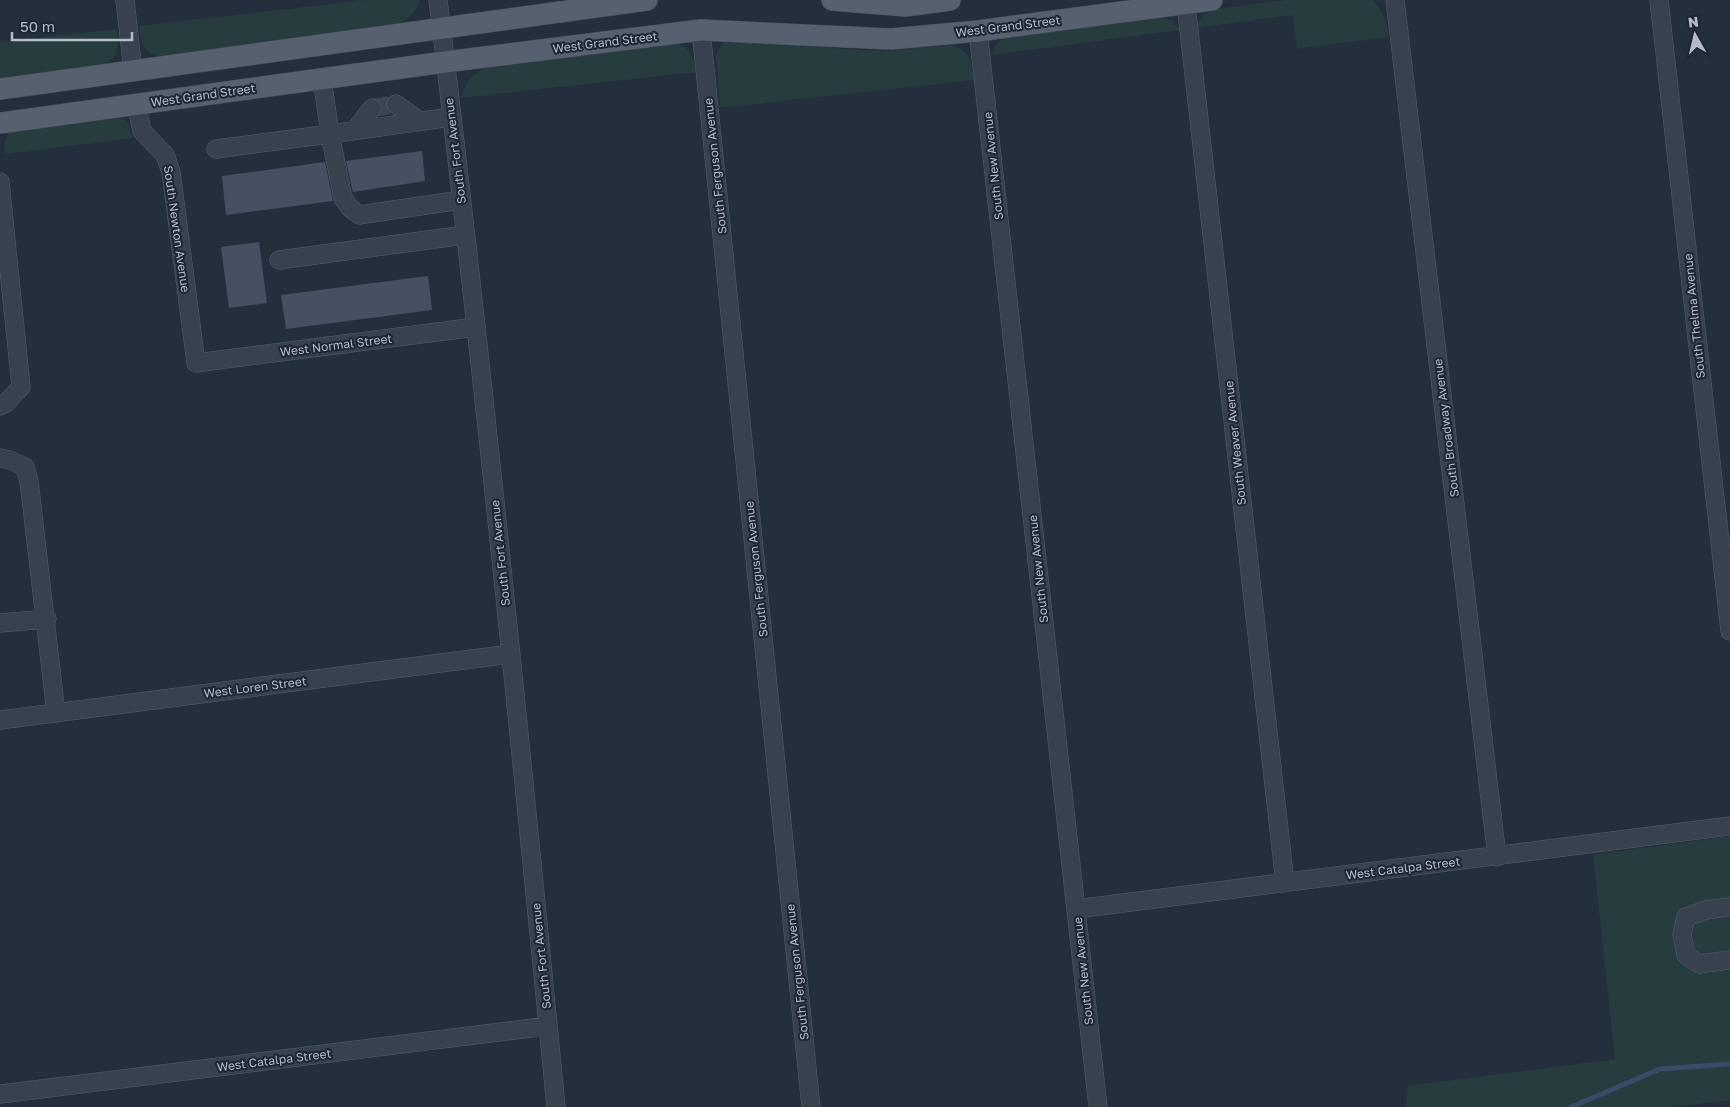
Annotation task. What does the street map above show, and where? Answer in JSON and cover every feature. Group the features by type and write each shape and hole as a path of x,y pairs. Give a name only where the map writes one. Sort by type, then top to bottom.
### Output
{"main road":[{"path":"0,89 647,0"},
{"path":"832,0 905,3 950,0"},
{"name":"West Grand Street","path":"0,123 445,62 701,30 891,39 978,31 1212,0"}],"street":[{"path":"125,0 133,71"},
{"name":"South Fort Avenue","path":"438,0 511,654 556,1107"},
{"name":"South Broadway Avenue","path":"1395,0 1497,857"},
{"name":"South Thelma Avenue","path":"1659,0 1730,631"},
{"name":"South Weaver Avenue","path":"1186,4 1285,883"},
{"name":"South Ferguson Avenue","path":"701,30 810,1107"},
{"name":"South New Avenue","path":"978,31 1098,1107"},
{"path":"322,79 330,134 343,198 350,208 359,215 461,200"},
{"name":"South Newton Avenue","path":"136,104 142,131 165,154 171,172 196,363"},
{"path":"396,104 419,122"},
{"path":"355,130 372,108"},
{"path":"216,149 451,117"},
{"path":"0,182 3,239 22,388 0,406"},
{"path":"279,260 465,235"},
{"name":"West Normal Street","path":"196,363 476,327"},
{"path":"0,458 10,460 25,467 29,480 56,713"},
{"path":"0,623 46,619"},
{"name":"West Loren Street","path":"0,720 511,654"},
{"name":"West Catalpa Street","path":"1076,910 1730,826"},
{"path":"1730,907 1706,910 1686,917 1682,934 1686,955 1699,964 1730,960"},
{"name":"West Catalpa Street","path":"0,1094 548,1026"}],"green space":[{"path":"365,0 420,0 413,13 392,26 166,56 148,52 143,44 139,26"},
{"path":"1286,0 1372,0 1382,12 1389,37 1297,49 1293,15 1195,28 1203,16 1217,9"},
{"path":"1156,17 1172,20 1180,30 992,55 998,42 1009,36"},
{"path":"117,29 118,46 116,55 102,65 0,79 0,42"},
{"path":"741,39 854,50 888,51 948,45 961,49 968,56 974,80 720,108 716,56 722,45 732,40"},
{"path":"676,43 691,54 697,72 460,98 470,80 486,68"},
{"path":"118,116 127,121 133,138 5,154 5,140 9,132"},
{"path":"1730,836 1730,1100 1672,1107 1406,1107 1408,1086 1615,1059 1593,855"}],"building":[{"path":"422,151 425,181 353,192 346,161"},
{"path":"325,162 333,201 226,215 222,176"},
{"path":"259,242 267,303 229,308 221,247"},
{"path":"428,276 432,310 286,329 281,295"}],"waterway":[{"path":"1571,1107 1660,1069 1730,1064"}],"tunnel":[{"path":"372,108 396,104"}]}
